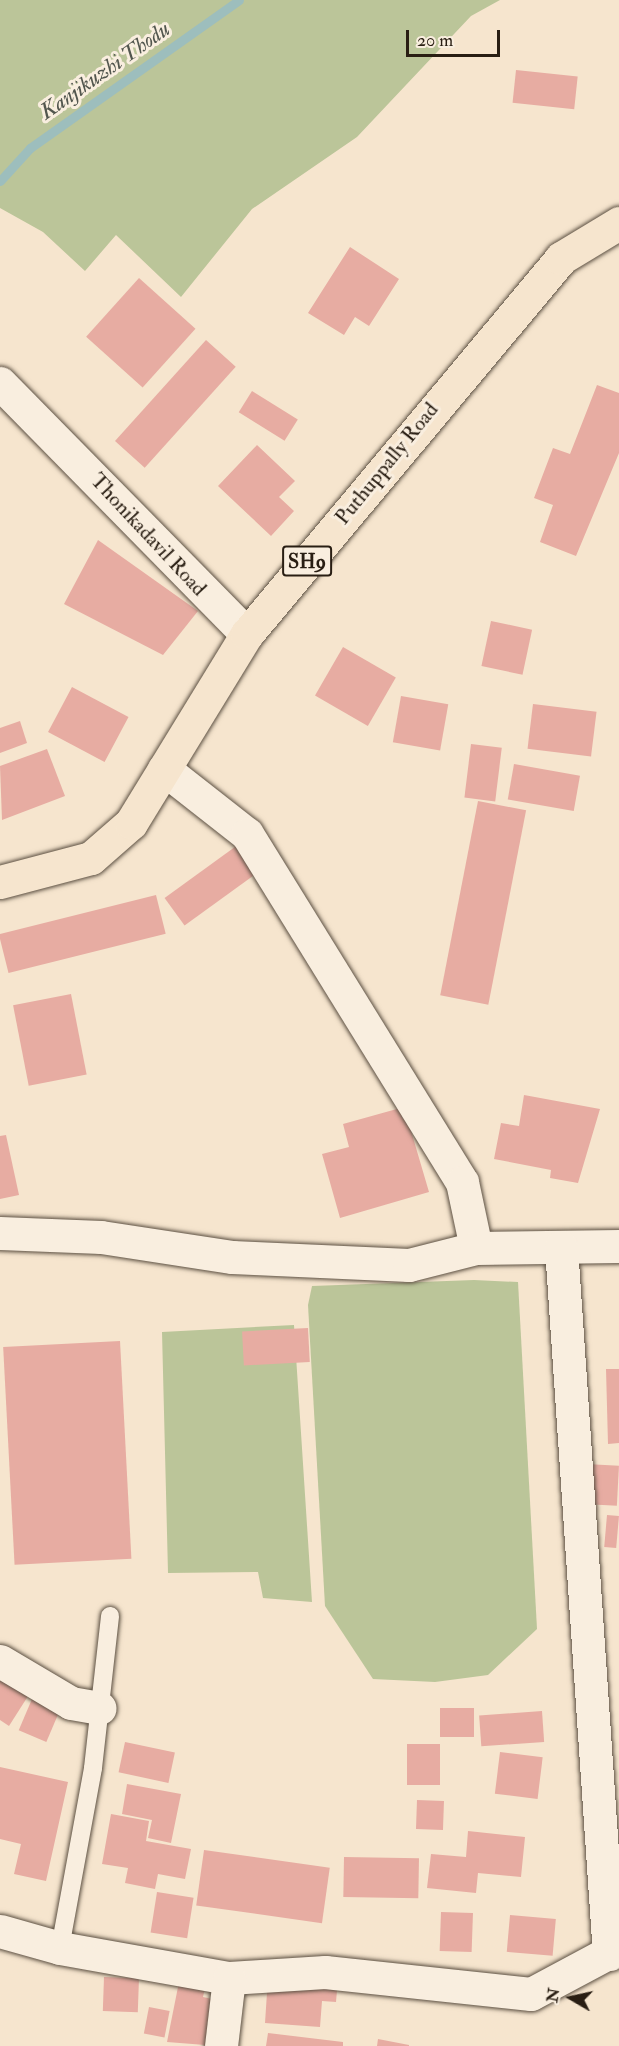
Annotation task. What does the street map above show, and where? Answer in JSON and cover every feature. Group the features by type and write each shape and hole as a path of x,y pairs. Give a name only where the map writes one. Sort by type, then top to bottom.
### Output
{"main road":[{"name":"Puthuppally Road","path":"0,882 91,858 131,823 247,634 561,258 619,223"}],"street":[{"name":"Thonikadavil Road","path":"0,383 247,634"},
{"path":"164,769 247,834 462,1182 476,1248"},
{"path":"0,1233 101,1237 232,1257 409,1265 476,1248 619,1246"},
{"path":"0,1931 60,1948 229,1978 325,1972 531,1994 614,1951 561,1247"},
{"path":"0,1661 71,1703 100,1708"},
{"path":"221,2046 229,1978"}],"lane":[{"path":"60,1948 100,1708 110,1616"}],"green space":[{"path":"0,0 500,0 471,16 357,137 252,209 181,297 116,235 85,271 43,232 0,208"},
{"path":"474,1280 518,1282 537,1629 488,1675 435,1682 373,1679 325,1606 308,1305 312,1286"},
{"path":"294,1325 312,1602 263,1598 258,1572 168,1573 162,1332"}],"building":[{"path":"516,70 578,76 574,109 513,103"},
{"path":"350,247 399,279 369,326 355,317 344,335 308,313"},
{"path":"139,278 195,329 143,388 86,337"},
{"path":"206,340 236,367 145,468 115,441"},
{"path":"597,385 619,393 619,453 576,556 540,542 553,505 534,498 553,448 570,454"},
{"path":"252,391 298,420 285,441 239,412"},
{"path":"257,445 295,481 279,497 294,511 271,536 218,486"},
{"path":"98,540 198,611 163,655 64,604"},
{"path":"491,621 532,630 523,675 481,666"},
{"path":"343,647 396,678 368,726 315,695"},
{"path":"72,687 129,717 105,762 48,732"},
{"path":"401,696 448,704 440,751 393,742"},
{"path":"533,704 597,712 591,756 528,749"},
{"path":"20,721 27,743 0,753 0,728"},
{"path":"471,744 502,748 495,801 464,798"},
{"path":"47,749 65,796 2,820 0,766"},
{"path":"514,764 580,776 574,811 508,799"},
{"path":"478,801 526,810 488,1005 440,995"},
{"path":"239,844 259,872 185,926 165,898"},
{"path":"156,895 166,934 8,973 0,934"},
{"path":"71,994 87,1074 29,1086 13,1005"},
{"path":"524,1095 600,1109 578,1183 550,1178 551,1170 494,1159 501,1123 519,1126"},
{"path":"404,1107 429,1192 340,1218 322,1154 349,1147 343,1124"},
{"path":"6,1135 19,1195 0,1199 0,1136"},
{"path":"308,1328 310,1362 244,1365 242,1331"},
{"path":"120,1341 131,1559 15,1565 3,1347"},
{"path":"606,1369 619,1369 619,1443 608,1444"},
{"path":"586,1464 619,1466 617,1506 584,1504"},
{"path":"607,1515 619,1516 616,1548 604,1547"},
{"path":"0,1674 30,1693 9,1726 0,1720"},
{"path":"32,1699 60,1711 46,1742 19,1730"},
{"path":"440,1708 474,1708 474,1737 440,1737"},
{"path":"542,1711 544,1742 481,1746 479,1715"},
{"path":"125,1742 175,1753 168,1783 119,1772"},
{"path":"407,1744 440,1744 440,1785 407,1785"},
{"path":"500,1752 543,1757 538,1799 495,1794"},
{"path":"0,1767 68,1782 46,1881 14,1874 21,1844 0,1839"},
{"path":"127,1784 181,1794 171,1843 148,1838 152,1820 122,1814"},
{"path":"417,1800 444,1801 443,1830 416,1829"},
{"path":"111,1814 149,1821 146,1841 191,1849 185,1879 158,1874 155,1889 125,1883 128,1868 102,1864"},
{"path":"468,1831 525,1837 521,1877 478,1873 476,1893 427,1888 431,1854 466,1857"},
{"path":"204,1850 330,1868 322,1923 196,1905"},
{"path":"344,1857 419,1858 418,1898 343,1897"},
{"path":"157,1892 194,1898 187,1938 151,1932"},
{"path":"441,1912 473,1913 472,1952 440,1951"},
{"path":"510,1915 556,1919 553,1956 507,1952"},
{"path":"269,1962 339,1967 336,2002 322,2001 320,2027 265,2023"},
{"path":"181,1972 207,1978 203,1997 226,2002 218,2046 167,2042"},
{"path":"104,1977 139,1978 138,2012 103,2011"},
{"path":"149,2007 170,2011 164,2038 144,2034"},
{"path":"268,2033 343,2042 343,2046 266,2046"},
{"path":"378,2039 409,2045 409,2046 377,2046"}],"waterway":[{"name":"Kanjikuzhi Thodu","path":"0,181 30,148 239,0"}]}
